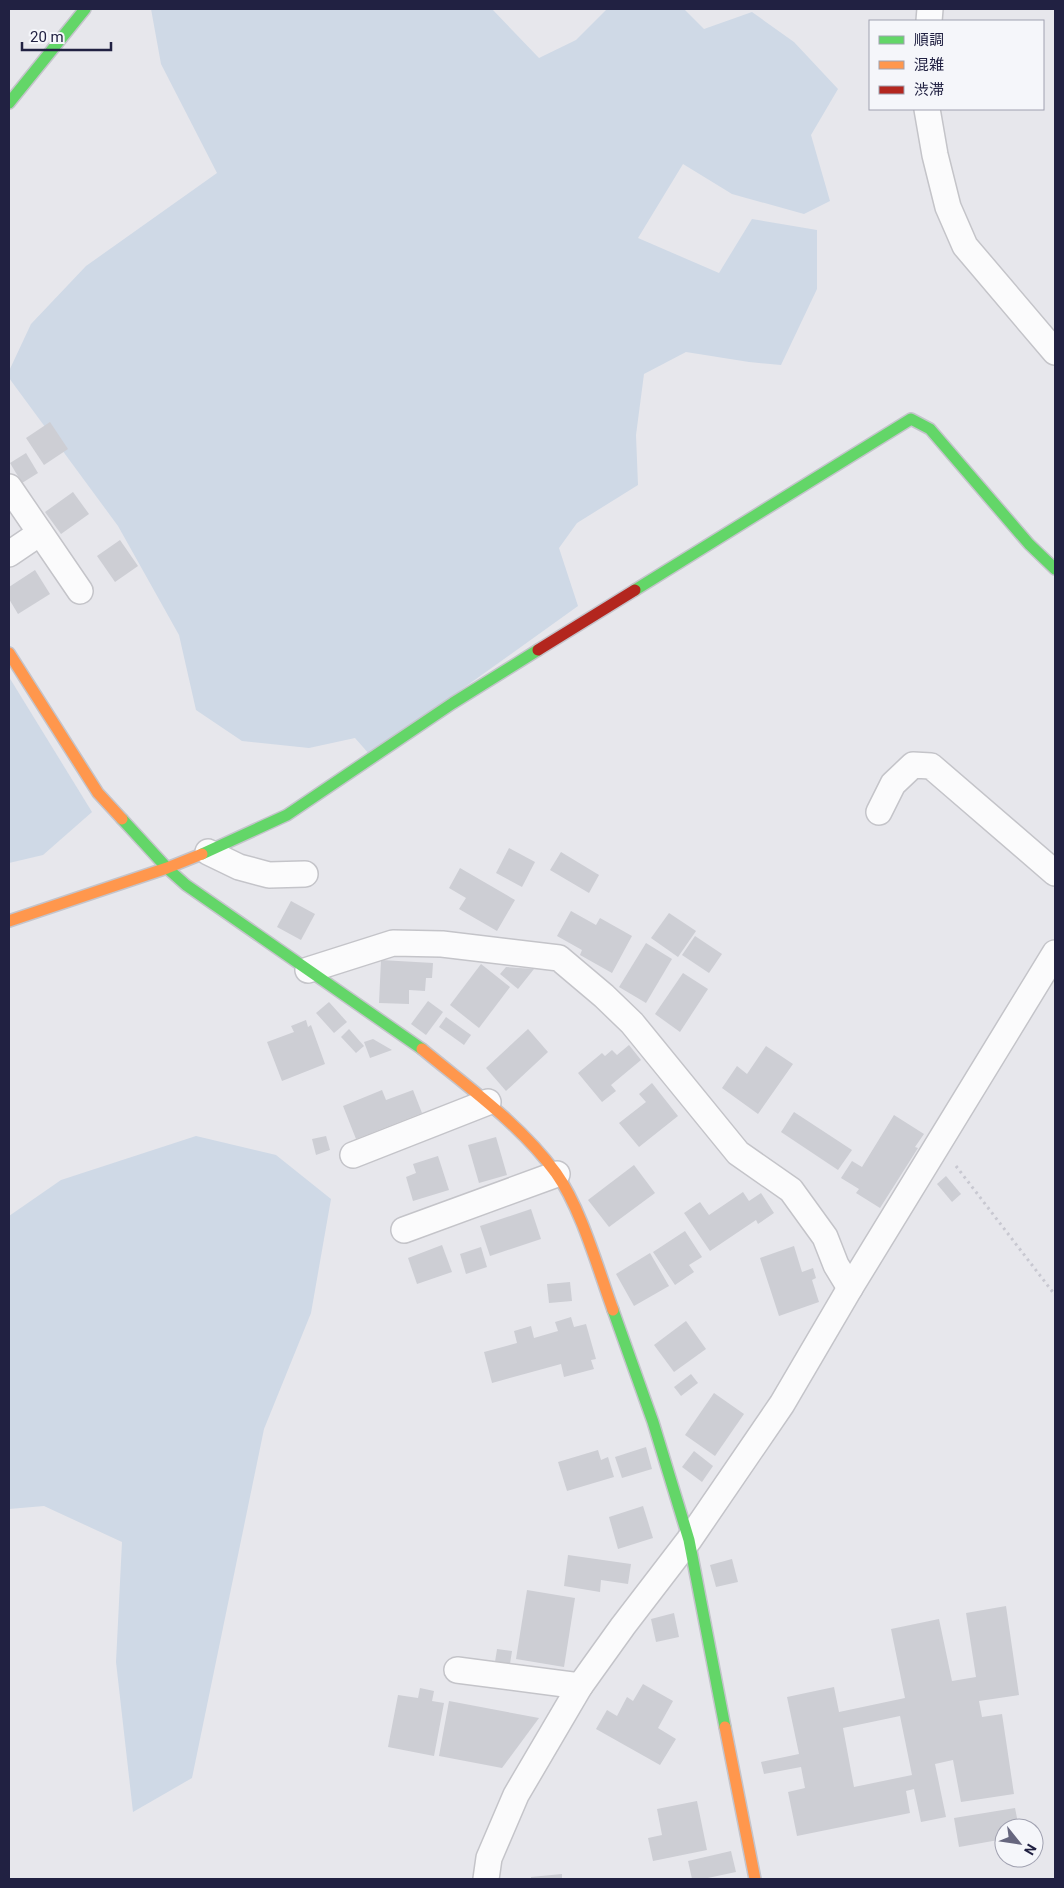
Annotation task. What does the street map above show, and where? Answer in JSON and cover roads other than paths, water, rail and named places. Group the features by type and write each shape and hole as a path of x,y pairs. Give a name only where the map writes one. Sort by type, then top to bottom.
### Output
{"street":[{"path":"9,103 85,9"},
{"path":"927,110 935,155 948,207 965,246 1055,352"},
{"path":"9,921 168,868 208,852 287,814 453,703 911,419 930,429 1029,544 1055,569"},
{"path":"9,488 80,591"},
{"path":"9,554 40,533"},
{"path":"9,653 98,793 168,868 186,885 419,1047 502,1114 557,1174 572,1201 590,1247 653,1422 689,1540 754,1879"},
{"path":"879,812 893,784 913,765 931,766 1055,873"},
{"path":"208,852 239,867 269,875 305,874"},
{"path":"308,970 393,943 442,944 558,958 604,996 632,1023 738,1153 791,1190 825,1237 836,1265 850,1288"},
{"path":"486,1879 489,1858 516,1795 580,1686 689,1540 782,1404 850,1288 1055,954"},
{"path":"353,1155 488,1102"},
{"path":"404,1230 557,1174"},
{"path":"457,1670 580,1686"}]}
